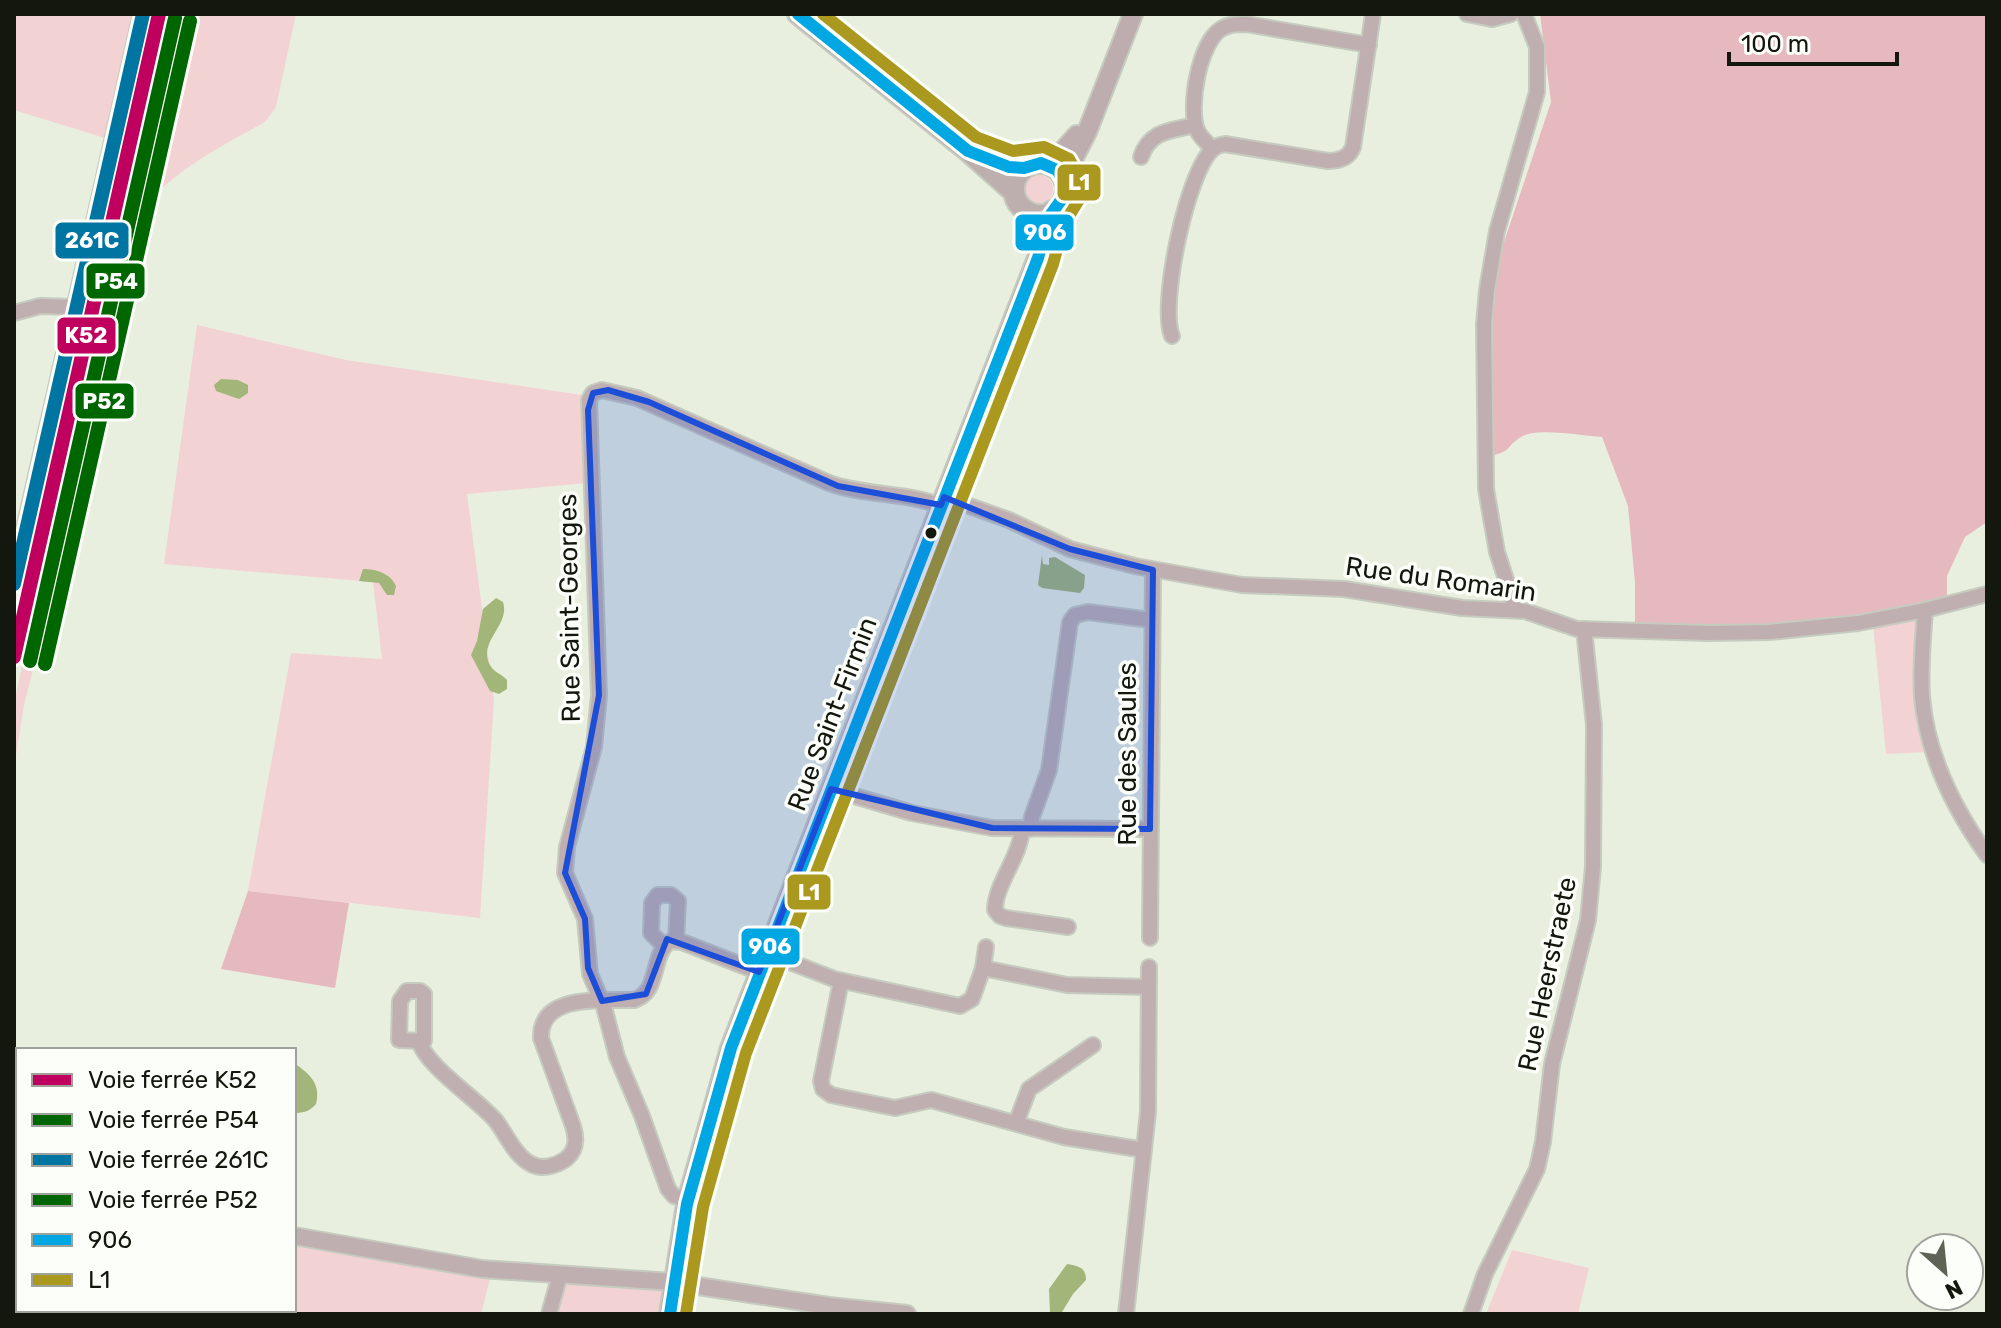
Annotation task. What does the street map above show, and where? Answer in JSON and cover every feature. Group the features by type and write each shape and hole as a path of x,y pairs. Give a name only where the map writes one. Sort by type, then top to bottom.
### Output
{"main road":[{"path":"798,14 1014,192"},
{"path":"1093,113 1069,146 1016,178 1014,192 1018,203 1027,211 1039,214 1052,211 1063,199 1063,179 1083,140 1133,14"},
{"path":"968,151 997,164 1055,168 1063,179"},
{"name":"Rue Saint-Firmin","path":"1027,211 1033,234 1030,274"},
{"name":"Rue Saint-Firmin","path":"680,1283 691,1200 726,1061 943,502 1052,211"},
{"path":"670,1314 680,1283"},
{"path":"680,1283 681,1314"}],"street":[{"path":"14,573 141,14"},
{"path":"1172,336 1167,316 1182,219 1194,184 1213,149 1225,144 1328,161 1342,159 1353,147 1373,14"},
{"path":"1467,14 1492,19 1511,14"},
{"path":"1516,610 1497,552 1486,489 1484,336 1494,243 1537,92 1537,47 1524,14"},
{"path":"1213,149 1195,125 1197,76 1213,37 1225,26 1246,24 1369,45"},
{"path":"1141,157 1153,137 1195,125"},
{"path":"14,313 40,306 73,307"},
{"name":"Rue Saint-Georges","path":"691,1200 674,1196 668,1189 617,1057 602,1001 588,968 585,919 568,885 564,867 594,747 599,704 588,410 591,396 608,390 637,398 829,483 856,491 943,502"},
{"name":"Rue du Romarin","path":"943,502 1009,520 1070,549 1153,570 1242,585 1344,589 1462,608 1516,610 1584,629 1747,633 1848,624 1925,610 1987,594"},
{"name":"Rue des Saules","path":"1150,938 1153,570"},
{"path":"1925,610 1922,685 1925,721 1932,749 1943,777 1987,855"},
{"path":"1068,927 1006,918 995,910 997,898 1049,770 1070,622 1075,615 1088,612 1151,620"},
{"name":"Rue Heerstraete","path":"1471,1314 1485,1274 1537,1169 1552,1064 1588,920 1593,867 1594,725 1584,629"},
{"path":"831,789 920,815 983,827 1150,829"},
{"path":"419,1041 426,1056 488,1113 525,1160 540,1168 552,1166 571,1154 576,1136 541,1038 542,1023 548,1014 564,1005 634,1000 644,996 670,944 963,1006 972,999 983,968 986,947"},
{"path":"1126,1314 1149,1094 1149,967"},
{"path":"983,968 1067,985 1148,987"},
{"path":"841,981 821,1078 825,1091 834,1096 895,1108 931,1100 1064,1137 1144,1150"},
{"path":"1016,1123 1029,1089 1093,1045"},
{"path":"296,1236 469,1267 680,1283 808,1308 907,1314"},
{"path":"549,1314 560,1275"}],"highlighted area":[{"path":"608,390 649,402 838,486 941,505 944,497 1070,549 1153,570 1150,829 992,828 831,789 759,972 667,939 646,994 602,1001 588,968 585,919 565,873 599,695 588,410 593,393"}],"shaded area":[{"path":"14,14 137,14 108,139 14,110"},
{"path":"169,14 296,14 276,107 265,122 206,155 169,182 138,215 125,238 112,292 115,313 62,557 24,705 14,768 14,704"},
{"path":"1540,14 1987,14 1987,522 1965,537 1947,576 1947,600 1854,618 1746,628 1635,625 1635,583 1628,506 1602,437 1548,432 1528,434 1506,450 1490,456 1493,286 1502,248 1551,102"},
{"path":"1039,175 1049,179 1053,189 1049,199 1039,203 1029,199 1025,189 1029,179"},
{"path":"197,325 346,360 582,395 588,483 467,494 494,700 480,918 248,891 291,653 382,659 373,582 164,564"},
{"path":"221,379 238,380 248,385 248,393 239,399 216,391 214,385"},
{"path":"1042,555 1043,564 1049,565 1049,558 1055,557 1085,575 1084,588 1080,593 1038,585"},
{"path":"363,569 378,571 390,578 396,586 394,595 387,595 379,583 359,581"},
{"path":"496,598 503,602 504,611 487,651 492,668 507,680 507,689 499,694 490,691 471,655 483,609"},
{"path":"1918,618 1928,752 1886,754 1873,626"},
{"path":"248,891 349,903 335,988 221,969"},
{"path":"296,1065 309,1076 317,1091 316,1104 296,1113"},
{"path":"296,1246 490,1279 481,1314 229,1314 296,1312"},
{"path":"1512,1250 1589,1268 1578,1314 1486,1314"},
{"path":"1067,1264 1083,1270 1086,1280 1062,1312 1050,1312 1049,1289"},
{"path":"564,1282 664,1291 661,1314 554,1314"}],"rail line":[{"name":"261C","path":"14,584 143,14"},
{"name":"K52","path":"14,657 159,14"},
{"name":"P54","path":"30,661 175,18"},
{"name":"P52","path":"45,664 190,21"}],"transit line":[{"name":"906","path":"670,1314 687,1204 731,1048 1038,258 1049,217 1064,196 1064,182 1057,170 1041,163 1024,168 1009,167 968,151 798,14"},
{"name":"L1","path":"686,1314 703,1207 746,1053 1053,264 1064,224 1080,198 1079,177 1069,159 1044,147 1013,151 976,137 823,14"}]}
